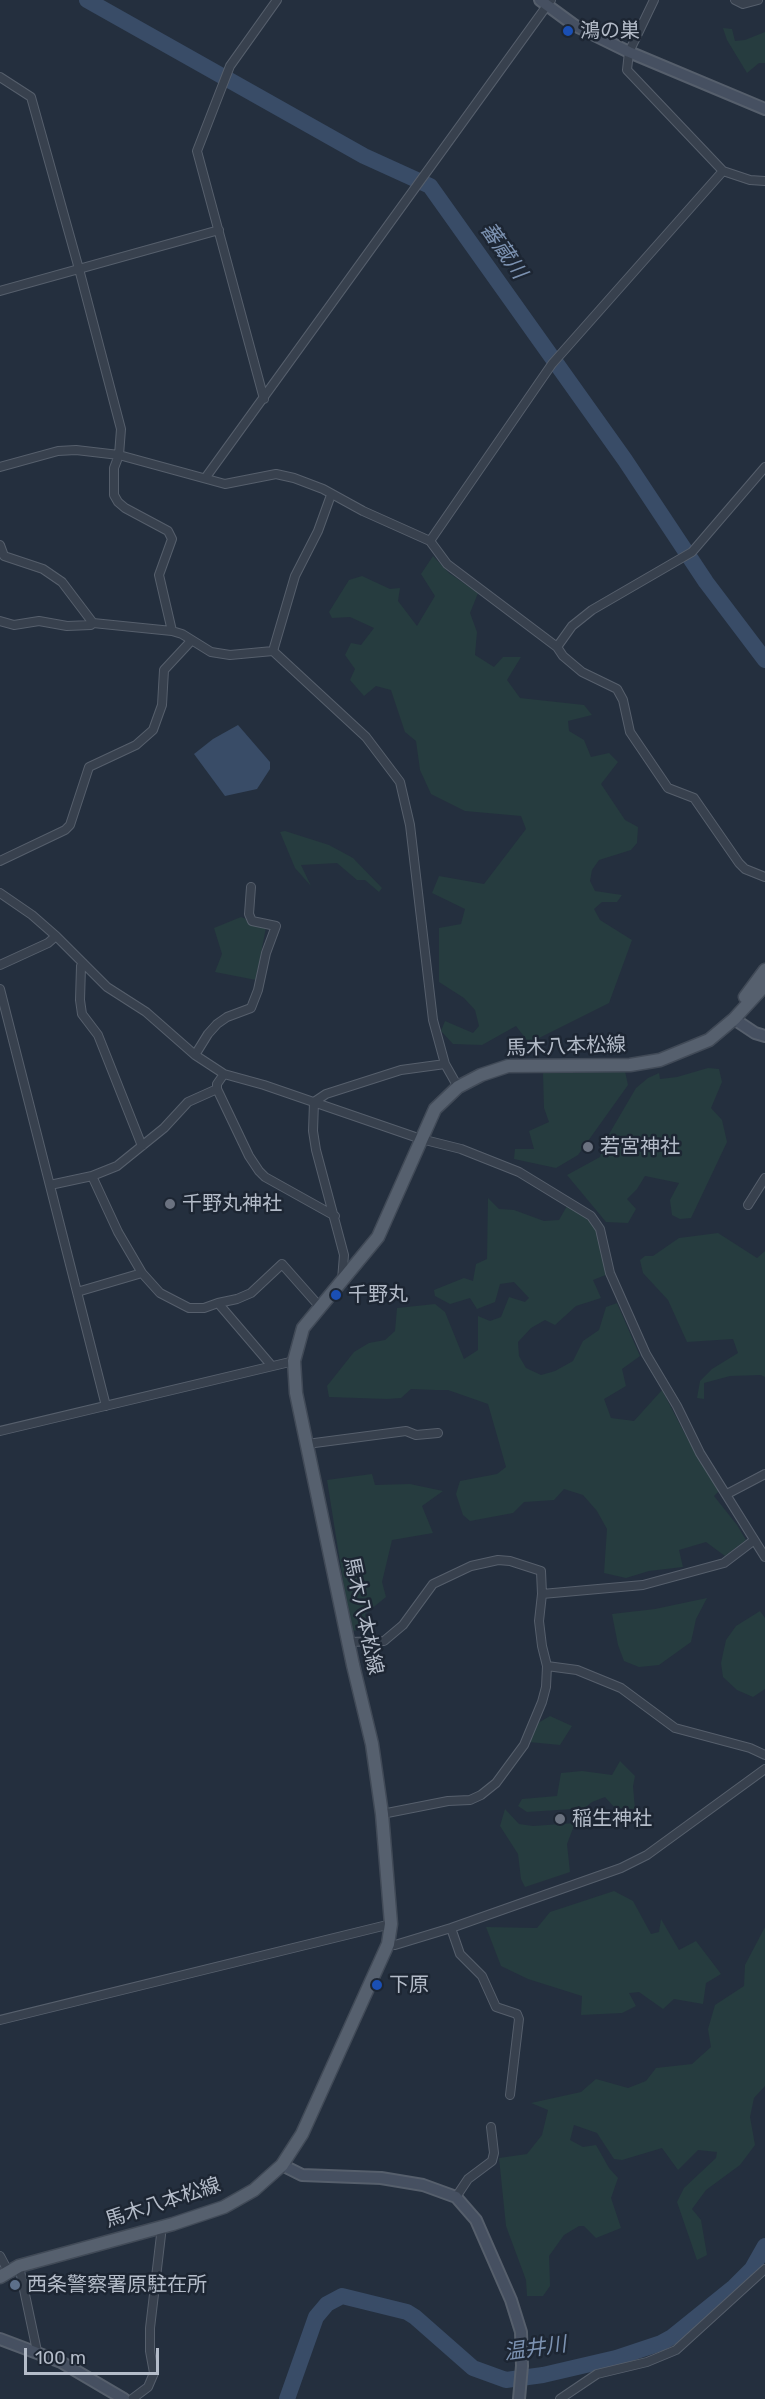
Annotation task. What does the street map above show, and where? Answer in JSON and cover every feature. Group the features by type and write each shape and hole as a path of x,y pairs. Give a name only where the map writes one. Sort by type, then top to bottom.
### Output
{"main road":[{"name":"馬木八本松線","path":"734,1020 745,996 765,970"},
{"name":"馬木八本松線","path":"9,2271 160,2228 224,2207 254,2190 282,2164 302,2134 388,1944 391,1924 382,1814 372,1744 348,1642 296,1393 294,1361 303,1328 378,1237 435,1109 458,1087 481,1075 508,1066 630,1065 660,1060 709,1040 734,1020 765,985"}],"street":[{"path":"264,399 198,151 230,66 277,0"},
{"path":"654,0 629,52 627,70 723,171 750,180 765,181"},
{"path":"735,0 742,4 758,0"},
{"path":"206,477 546,2 574,25 629,52 765,109"},
{"path":"0,77 31,98 79,269 122,429 119,455 114,468 114,495 125,508 168,531 172,539 159,575 172,631"},
{"path":"430,541 555,361 723,171"},
{"path":"0,291 219,230"},
{"path":"0,467 58,451 119,455 225,484 276,474 294,478 430,541 447,564 557,647 563,656 582,672 617,689 623,700 630,732 668,788 694,798 739,863 745,869 765,877"},
{"path":"557,647 572,626 592,610 688,554 765,467"},
{"path":"273,651 295,576 318,531 331,495"},
{"path":"0,545 2,557 43,569 62,582 93,623"},
{"path":"0,621 14,625 39,621 67,626 93,623 172,631 182,634 211,652 230,655 273,651 366,737 400,782 410,825 432,1020 445,1064 458,1087"},
{"path":"0,861 65,830 70,825 89,767 136,745 153,730 162,705 164,670 191,641"},
{"path":"195,1055 217,1024 227,1017 251,1008 258,990 266,953 276,926 252,921 249,914 251,887"},
{"path":"0,893 32,915 56,936 107,987 146,1012 195,1055 224,1074 421,1139 461,1149 519,1172 591,1216 600,1229 610,1272 646,1354 700,1453 765,1557"},
{"path":"0,965 48,943 56,936"},
{"path":"84,963 81,966 82,1014 102,1044 142,1146"},
{"path":"0,989 106,1406"},
{"path":"734,1020 755,1033 765,1036"},
{"path":"314,1102 326,1094 401,1070 445,1064"},
{"path":"224,1074 217,1084 218,1089 249,1156 259,1171 265,1177 334,1216"},
{"path":"51,1185 92,1176 117,1166 164,1128 188,1102 218,1089"},
{"path":"314,1102 313,1131 316,1150 344,1255 342,1281"},
{"path":"92,1176 118,1232 142,1274 160,1293 189,1308 204,1308 251,1293 282,1264 321,1307"},
{"path":"748,1205 765,1178"},
{"path":"77,1292 142,1274"},
{"path":"218,1303 271,1365"},
{"path":"0,1431 294,1361"},
{"path":"307,1444 406,1431 416,1435 438,1433"},
{"path":"727,1494 765,1474"},
{"path":"542,1594 643,1585 724,1563 753,1541"},
{"path":"348,1642 384,1641 403,1624 434,1584 471,1566 489,1561 510,1561 540,1571 542,1594 538,1621 548,1666 542,1702 524,1745 489,1790 470,1800 448,1801 382,1814"},
{"path":"548,1666 577,1670 621,1688 675,1728 750,1748 765,1755"},
{"path":"388,1944 395,1946 451,1928 621,1868 647,1855 765,1769"},
{"path":"0,2020 391,1924"},
{"path":"451,1928 460,1954 482,1976 496,2007 517,2014 519,2019 510,2095"},
{"path":"456,2197 468,2180 492,2161 494,2153 491,2127"},
{"path":"282,2164 302,2175 381,2178 423,2185 456,2197 476,2220 511,2300 520,2332 522,2366 520,2394"},
{"path":"132,2399 148,2386 154,2373 150,2351 150,2328 162,2235 160,2228"},
{"path":"0,2256 9,2271 37,2351"},
{"path":"560,2399 597,2374 647,2362 676,2350 765,2270"},
{"path":"0,2339 37,2351 61,2362 124,2399"}],"green space":[{"path":"723,28 732,29 735,41 745,40 765,32 765,63 759,63 747,73 727,40"},
{"path":"433,556 449,573 478,593 470,613 477,632 475,655 494,667 503,657 521,657 507,680 520,698 584,705 592,715 568,721 569,731 584,740 591,757 609,753 618,762 601,784 625,820 638,827 637,843 631,850 599,860 592,870 590,881 595,891 622,895 617,902 602,902 594,909 600,920 632,940 609,1003 529,1043 516,1026 482,1045 453,1044 441,1031 445,1021 473,1033 479,1026 475,1010 464,998 439,982 439,928 461,924 465,909 432,893 439,876 484,884 526,829 521,816 465,811 431,794 420,770 416,741 405,732 391,690 376,686 364,696 350,680 355,669 345,655 351,643 361,645 374,628 350,617 332,618 329,612 349,580 362,576 390,589 400,588 398,601 417,626 435,596 421,574"},
{"path":"285,831 329,845 353,858 382,888 379,892 365,880 357,880 337,863 301,865 311,886 295,868 280,832"},
{"path":"241,917 266,927 256,980 215,972 222,954 214,928"},
{"path":"708,1068 719,1069 722,1082 711,1108 722,1120 727,1142 691,1218 680,1219 672,1215 670,1200 679,1183 645,1176 627,1199 636,1209 628,1223 606,1222 567,1175 600,1157 605,1141 636,1088 648,1078 659,1073 660,1079 677,1077"},
{"path":"625,1071 628,1085 578,1155 556,1168 514,1159 515,1149 534,1149 529,1131 549,1122 544,1108 543,1073"},
{"path":"488,1198 499,1209 514,1210 544,1221 559,1220 567,1206 587,1217 597,1232 608,1274 593,1280 601,1298 576,1306 555,1325 545,1320 531,1328 518,1342 519,1356 526,1368 541,1375 555,1371 573,1361 583,1341 599,1330 606,1307 617,1303 640,1356 622,1369 626,1386 604,1399 611,1418 634,1421 662,1390 687,1438 720,1490 714,1496 746,1540 725,1556 706,1542 679,1550 683,1567 649,1571 626,1578 604,1573 607,1529 597,1511 583,1495 564,1489 554,1500 524,1502 513,1513 470,1521 463,1515 456,1494 460,1481 497,1474 506,1467 488,1404 448,1390 411,1389 401,1398 387,1399 329,1397 327,1386 354,1352 369,1343 385,1340 395,1331 397,1308 435,1304 445,1312 464,1359 478,1350 478,1316 490,1321 501,1317 509,1297 525,1302 529,1298 514,1282 500,1284 495,1302 477,1309 470,1298 450,1304 435,1296 434,1290 464,1278 473,1281 476,1264 487,1259"},
{"path":"718,1233 757,1258 765,1251 765,1377 761,1375 730,1376 704,1383 704,1399 697,1398 700,1381 712,1369 738,1353 733,1339 687,1342 668,1300 643,1273 640,1260 645,1256 653,1256 679,1238"},
{"path":"372,1474 375,1485 410,1484 443,1491 422,1506 433,1533 392,1540 382,1582 386,1597 365,1614 368,1629 351,1631 327,1480"},
{"path":"707,1598 696,1619 691,1642 659,1665 639,1667 624,1661 618,1645 612,1614 655,1609"},
{"path":"760,1611 765,1618 765,1689 753,1697 737,1690 723,1677 721,1663 726,1640 736,1626"},
{"path":"550,1716 572,1726 560,1745 529,1742 538,1723"},
{"path":"620,1761 635,1776 633,1786 635,1809 615,1808 605,1797 592,1802 576,1815 573,1809 527,1812 518,1806 522,1799 557,1796 561,1773 582,1771 612,1775"},
{"path":"505,1809 519,1824 533,1826 575,1823 567,1844 570,1872 525,1887 521,1879 518,1854 500,1826"},
{"path":"614,1891 633,1901 651,1934 659,1932 661,1919 679,1950 696,1941 721,1974 706,1983 703,2004 674,1999 663,2009 639,1992 629,1993 636,2006 622,2013 581,2015 582,1996 528,1979 501,1966 486,1927 537,1928 550,1912"},
{"path":"765,1927 765,2086 754,2098 750,2117 755,2145 740,2165 706,2190 692,2209 701,2220 707,2255 697,2260 677,2202 684,2188 716,2158 717,2152 698,2150 678,2170 662,2148 622,2160 614,2159 597,2133 574,2125 570,2140 583,2147 596,2145 609,2168 618,2178 611,2198 621,2228 596,2238 584,2226 579,2226 564,2235 549,2256 550,2286 543,2296 527,2296 526,2280 506,2226 499,2158 527,2154 542,2135 548,2110 531,2103 581,2092 596,2079 628,2088 646,2081 656,2068 692,2064 711,2047 708,2029 715,2005 744,1986 745,1965"}],"water":[{"path":"238,725 270,762 270,769 257,789 225,796 194,754 213,739"}],"waterway":[{"name":"蕃蔵川","path":"87,0 364,156 430,186 625,460 706,582 765,660"},
{"name":"温井川","path":"287,2399 316,2317 327,2304 342,2296 407,2312 473,2368 506,2380 543,2375 616,2358 661,2343 672,2337 734,2287 752,2269 765,2246"}],"place":[{"name":"鴻の巣","path":"568,31"},
{"name":"若宮神社","path":"588,1147"},
{"name":"千野丸神社","path":"170,1204"},
{"name":"千野丸","path":"336,1295"},
{"name":"稲生神社","path":"560,1819"},
{"name":"下原","path":"377,1985"},
{"name":"西条警察署原駐在所","path":"15,2285"}]}
